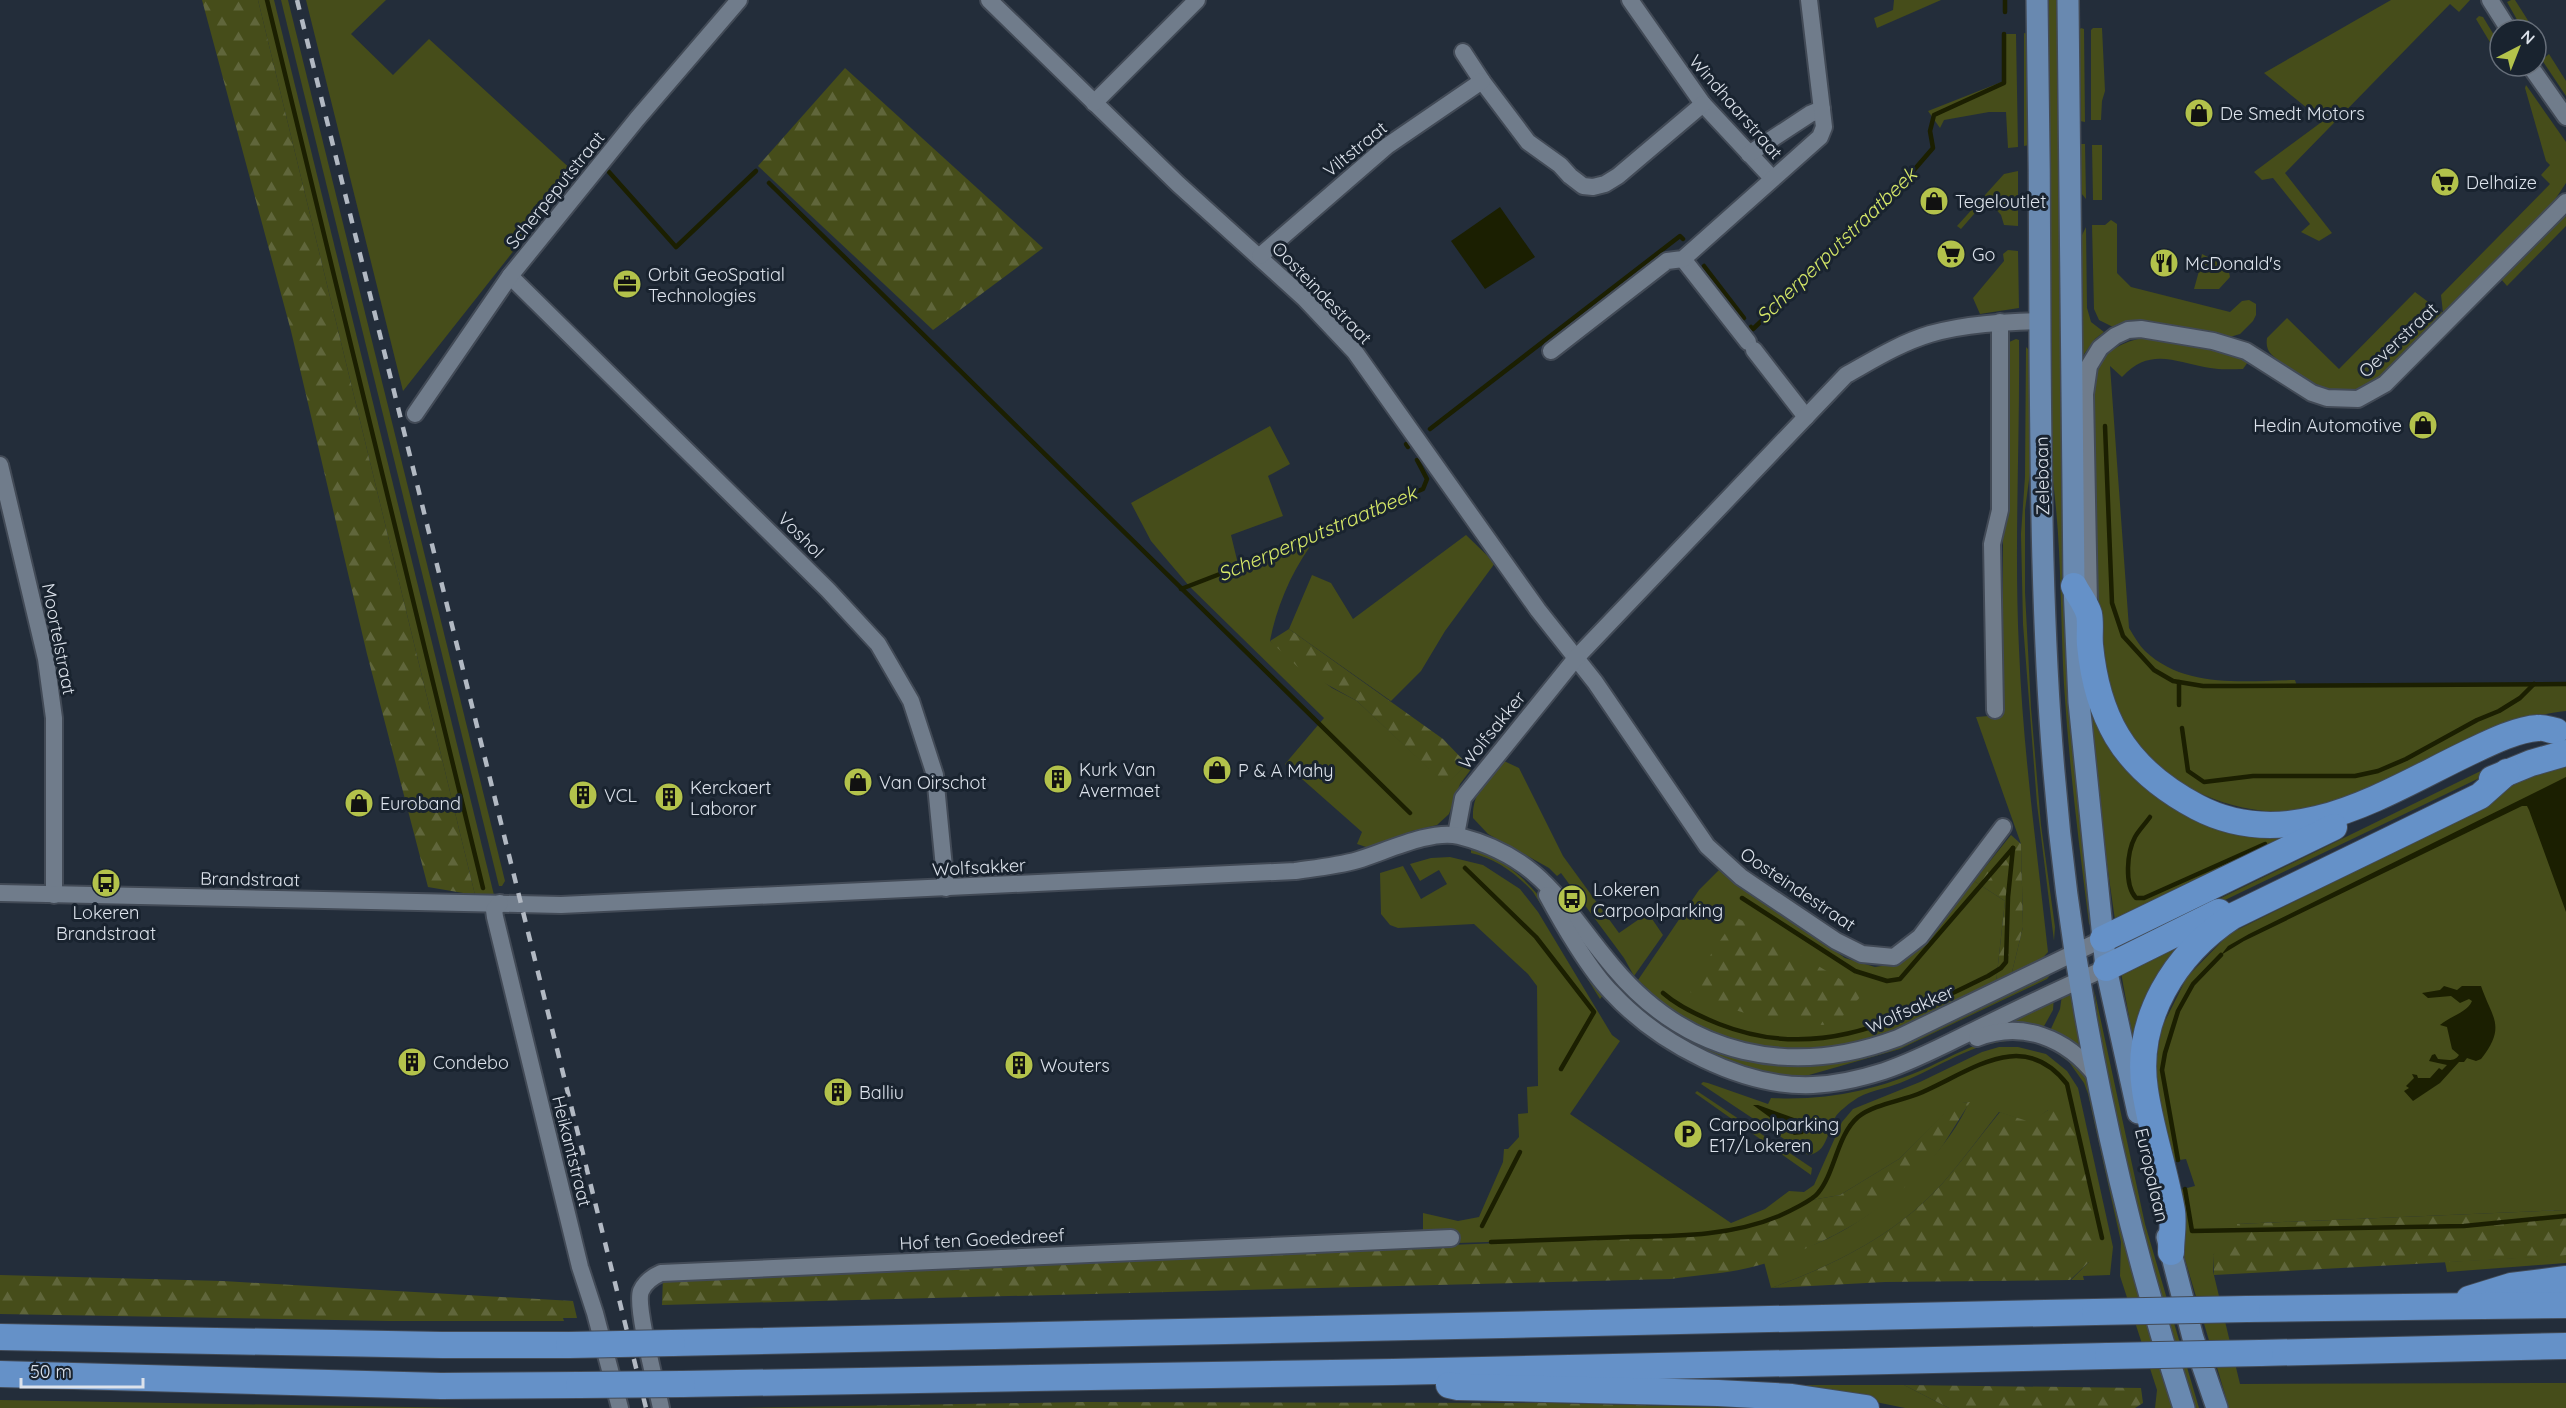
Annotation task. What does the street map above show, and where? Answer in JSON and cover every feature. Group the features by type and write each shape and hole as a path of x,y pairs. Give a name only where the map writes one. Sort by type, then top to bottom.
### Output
{"highway":[{"path":"2074,586 2089,613 2090,646 2100,696 2112,725 2131,757 2145,772 2180,798 2202,810 2245,824 2303,823 2333,817 2488,743 2538,728 2563,738"},
{"path":"2103,939 2465,763 2507,745 2563,738"},
{"path":"2106,968 2507,772 2563,738"},
{"path":"2170,1252 2173,1214 2147,1106 2144,1070 2149,1025 2167,982 2181,962 2206,936 2233,916 2480,796 2507,772"},
{"path":"2441,1308 2511,1286 2566,1279"},
{"path":"0,1337 569,1345 2095,1312 2566,1305"},
{"path":"0,1374 441,1386 682,1384 1394,1372 2566,1346"},
{"path":"1394,1372 1458,1388 1718,1393 1792,1397 1866,1408"}],"main road":[{"name":"Zelebaan","path":"2037,0 2041,483 2049,706 2055,786 2076,951"},
{"name":"Zelebaan","path":"2068,0 2074,586 2079,702 2103,939"},
{"name":"Europalaan","path":"2103,939 2106,968 2170,1252 2193,1338 2217,1408"},
{"name":"Europalaan","path":"2076,951 2099,1080 2136,1250 2184,1408"}],"street":[{"name":"Scherpeputstraat","path":"415,414 510,276 636,119 739,0"},
{"name":"Oosteindestraat","path":"989,0 1178,184 1260,256 1331,325 1355,352 1538,610 1595,682 1707,846 1741,877 1836,941 1862,954 1894,957 1920,937 2003,827"},
{"path":"1094,103 1197,0"},
{"name":"Windhaarstraat","path":"1630,0 1703,104 1772,178"},
{"path":"1551,351 1667,261 1683,259 1820,136 1824,127 1809,0"},
{"path":"2490,0 2501,18"},
{"path":"1463,52 1528,142 1550,156 1583,186 1593,187 1605,184 1618,176 1703,104"},
{"path":"2538,78 2566,117"},
{"name":"Viltstraat","path":"1260,256 1388,146 1482,81"},
{"path":"1749,154 1810,114 1822,110"},
{"name":"Oeverstraat","path":"2089,613 2085,394 2089,366 2100,348 2115,336 2128,330 2141,329 2224,344 2246,351 2312,393 2327,398 2358,399 2385,384 2566,202"},
{"path":"1683,259 1806,417"},
{"name":"Voshol","path":"510,276 828,590 878,644 911,701 935,775 946,888"},
{"path":"1576,658 1846,375 1883,354 1930,334 2000,322 2040,321"},
{"path":"1995,710 1992,544 2000,510 2000,322"},
{"name":"Moortelstraat","path":"0,465 46,659 54,718 54,895"},
{"name":"Wolfsakker","path":"1456,835 1463,798 1576,658"},
{"name":"Wolfsakker","path":"500,903 561,904 946,888 1307,869 1357,861 1429,838 1456,835 1508,854 1536,876 1560,898 1626,983 1655,1009 1703,1038 1730,1047 1788,1059 1839,1055 1898,1038 2103,939"},
{"name":"Wolfsakker","path":"1536,876 1599,977 1612,994 1645,1023 1691,1053 1718,1066 1753,1077 1788,1083 1813,1085 1838,1082 1885,1071 1933,1051 2106,968"},
{"name":"Brandstraat","path":"0,893 500,903"},
{"name":"Heikantstraat","path":"500,903 494,910 501,941 580,1267 595,1313 620,1408"},
{"name":"Wolfsakker","path":"1838,1082 1874,1082 1893,1077 1979,1037 1992,1032 2010,1030 2035,1032 2055,1040 2085,1062 2099,1080"},
{"name":"Hof ten Goededreef","path":"661,1408 640,1310 640,1293 649,1280 661,1273 1451,1238"}],"green space":[{"path":"202,0 258,0 475,895 428,887 367,654 291,331"},
{"path":"258,0 274,0 494,895 475,895"},
{"path":"281,0 288,0 505,881 502,886 499,886"},
{"path":"306,0 386,0 351,34 393,75 429,39 575,173 403,391"},
{"path":"1894,0 1941,0 1877,28 1874,18 1893,10"},
{"path":"2047,0 2058,0 2065,627 2074,761 2092,927 2089,924 2069,745 2064,685 2059,548 2051,467"},
{"path":"2391,0 2470,0 2459,12 2450,4 2285,173 2332,233 2319,241 2301,232 2310,224 2273,178 2262,180 2254,172 2323,121 2264,73"},
{"path":"2515,0 2526,18 2516,18 2507,2"},
{"path":"2479,16 2483,17 2488,25 2488,39 2476,19"},
{"path":"2102,28 2105,91 2101,120 2091,120 2091,30"},
{"path":"2084,29 2085,122 2080,121 2079,30"},
{"path":"2024,33 2028,34 2029,145 2024,146"},
{"path":"2004,34 2016,34 2018,147 2008,148 2006,112 1989,112 1944,120 1940,128 1928,111 2004,81"},
{"path":"2548,55 2566,81 2566,96 2548,69"},
{"path":"845,68 1043,248 933,330 758,166"},
{"path":"2526,85 2566,142 2566,183 2554,201 2377,380 2353,390 2337,391 2303,377 2272,355 2267,347 2267,338 2287,318 2339,369 2415,292 2443,313 2441,295 2550,184 2541,175 2550,165 2546,161"},
{"path":"2080,144 2085,144 2086,199 2081,193"},
{"path":"2092,145 2102,145 2102,200 2093,200"},
{"path":"2018,171 2018,226 2004,225 2001,215 1987,199 1961,229 1957,226 2004,174"},
{"path":"2566,213 2566,226 2507,286 2501,279"},
{"path":"2111,220 2117,224 2117,273 2131,287 2230,312 2242,301 2249,300 2256,304 2256,315 2253,321 2240,334 2230,337 2118,325 2113,327 2099,320 2094,309 2092,225 2105,225"},
{"path":"2086,227 2087,308 2091,322 2104,332 2095,339 2082,357 2080,239"},
{"path":"2008,250 2018,251 2019,308 1980,314 1973,298 2004,261 2003,254"},
{"path":"2202,254 2228,267 2230,277 2219,289 2194,289 2199,271 2206,272 2208,266 2200,264"},
{"path":"2138,339 2194,344 2222,351 2248,362 2243,369 2222,369 2175,360 2154,359 2143,362 2122,377 2110,366 2129,628 2145,651 2178,672 2216,680 2295,680 2297,686 2566,684 2566,711 2518,721 2494,729 2345,799 2308,810 2262,811 2233,805 2204,795 2165,772 2143,751 2118,712 2103,661 2096,606 2093,385 2102,360 2114,349"},
{"path":"2019,340 2017,572 2021,687 2048,952 2037,964 2011,976 2023,927 2021,844 1976,717 2003,715 2003,523 2007,343"},
{"path":"2026,347 2030,351 2031,465 2025,510 2025,592 2031,708 2041,825 2055,927 2054,941 2037,804 2023,624 2021,534 2025,477"},
{"path":"1270,426 1290,464 1268,476 1283,516 1231,535 1238,564 1301,536 1309,548 1285,593 1270,641 1332,688 1357,701 1446,784 1467,764 1472,768 1460,784 1449,814 1437,825 1412,831 1369,848 1357,844 1362,832 1285,764 1324,718 1190,587 1151,541 1131,503"},
{"path":"1466,535 1495,563 1445,631 1421,671 1391,701 1289,629 1312,575 1331,583 1353,619"},
{"path":"1289,629 1443,739 1467,764 1446,785 1357,701 1301,670 1270,641"},
{"path":"2090,695 2142,781 2306,832 2115,920 2102,829"},
{"path":"2566,740 2566,746 2517,760 2177,923 2131,942 2497,763"},
{"path":"1504,761 1519,768 1563,856 1619,933 1648,913 1663,935 1634,976 1624,958 1561,873 1557,876 1549,868 1488,834 1473,818 1473,809 1478,794"},
{"path":"2566,765 2566,1210 2237,1224 2237,1237 2213,1255 2213,1271 2240,1384 2566,1383 2566,1408 2229,1408 2184,1256 2185,1239 2175,1191 2195,1186 2186,1159 2167,1162 2159,1126 2156,1062 2162,1027 2187,977 2229,934 2491,804 2518,779"},
{"path":"2011,835 2021,844 2023,927 2011,976 1996,983 2005,901 1974,881"},
{"path":"1471,850 1493,858 1513,871 1532,888 1564,930 1604,994 1600,999 1533,892 1505,868 1480,855 1471,853"},
{"path":"1450,857 1483,865 1520,889 1538,912 1612,1035 1620,1041 1570,1114 1731,1223 1765,1209 1789,1191 1804,1192 1814,1185 1842,1122 1853,1109 1920,1082 1982,1052 1999,1047 2018,1047 2046,1054 2067,1071 2078,1088 2113,1247 2110,1275 2083,1276 2084,1280 2071,1280 2089,1262 2074,1111 2048,1110 2031,1123 1999,1112 1942,1184 1904,1219 1863,1247 1771,1288 1764,1262 1829,1238 1870,1214 1910,1181 1945,1143 1969,1102 1955,1104 1899,1159 1840,1195 1806,1201 1780,1215 1735,1231 1679,1236 1458,1243 1458,1236 1423,1237 1423,1213 1458,1221 1479,1217 1503,1162 1504,1149 1508,1149 1519,1137 1518,1114 1528,1113 1527,1087 1538,1086 1537,986 1528,974 1474,924 1398,928 1390,925 1381,914 1380,873 1403,866 1421,899 1447,884 1439,870 1420,881 1410,864 1431,858"},
{"path":"1720,869 1845,958 1875,967 1900,963 1923,946 1974,881 2005,901 1996,983 1866,1044 1783,1051 1734,1043 1690,1024 1645,993 1648,989 1638,980 1699,890"},
{"path":"1736,917 1850,985 1862,995 1841,1018 1823,1025 1761,1018 1703,1000 1687,990"},
{"path":"2200,931 2134,1044 2120,967"},
{"path":"2050,972 2047,979 1900,1049 1809,1075 1795,1077 1768,1074 1702,1052 1705,1048 1816,1064"},
{"path":"2094,989 2145,1224 2199,1408 2195,1408 2154,1270 2128,1171 2100,1036"},
{"path":"2070,993 2073,998 2082,1050 2050,1031 2060,1009 2062,995"},
{"path":"2054,996 2053,1010 2043,1028 2005,1023"},
{"path":"1998,1038 2035,1040 2034,1043 1998,1042 1981,1046 1917,1076 1858,1098 1836,1116 1820,1150 1808,1155 1701,1084 1708,1083 1768,1104 1771,1098 1832,1096 1891,1082 1971,1047"},
{"path":"2042,1043 2069,1058 2081,1070 2089,1083 2175,1408 2155,1408 2157,1390 2120,1276 2121,1242 2084,1083 2069,1062 2051,1049 2041,1046"},
{"path":"1697,1091 1812,1168 1811,1175 1695,1093"},
{"path":"1970,1102 1943,1145 1925,1167 1881,1206 1830,1238 1803,1250 1729,1272 1671,1279 662,1305 663,1276 1679,1236 1735,1231 1780,1215 1806,1201 1840,1195 1899,1159 1955,1103"},
{"path":"2048,1110 2074,1110 2102,1238 2089,1262 2070,1280 1885,1282 1771,1288 1841,1258 1904,1219 1942,1184 2000,1112 2030,1122"},
{"path":"2566,1210 2566,1255 2562,1256 2214,1275 2213,1255 2229,1237 2237,1237 2237,1224"},
{"path":"2566,1255 2566,1263 2447,1272 2445,1262"},
{"path":"0,1275 223,1281 573,1301 577,1318 563,1318 564,1321 389,1321 0,1314"},
{"path":"1792,1385 1904,1385 1949,1408 1905,1408"},
{"path":"1904,1385 2141,1388 2143,1403 2135,1408 1949,1408"},
{"path":"0,1400 468,1408 0,1408"},
{"path":"1082,1402 1553,1403 1745,1408 738,1408"}],"shaded area":[{"path":"1500,207 1535,257 1485,289 1451,241"},
{"path":"2566,777 2566,912 2529,810 2527,806 2522,806 2244,941 2221,955 2228,946 2249,934"},
{"path":"2444,986 2457,990 2462,986 2481,986 2495,1022 2494,1038 2481,1059 2476,1061 2467,1058 2464,1062 2459,1062 2440,1083 2413,1101 2404,1091 2409,1088 2406,1086 2414,1078 2412,1074 2417,1075 2418,1078 2430,1078 2439,1068 2442,1070 2447,1065 2429,1061 2432,1055 2435,1054 2438,1059 2449,1060 2459,1055 2452,1049 2447,1027 2440,1025 2466,1009 2472,1001 2469,999 2460,1003 2451,996 2428,998 2422,993 2440,990"},
{"path":"1753,1105 1808,1123 1803,1134 1794,1135"}],"waterway":[{"path":"267,0 483,888"},
{"name":"Scherperputstraatbeek","path":"2005,0 2005,12"},
{"name":"Scherperputstraatbeek","path":"1751,327 1753,329 1888,200 1933,148 1930,131 1934,115 2004,83 2004,34"},
{"path":"609,172 676,247 756,171"},
{"path":"769,183 1410,813"},
{"name":"Scherperputstraatbeek","path":"1430,429 1680,236 1683,239"},
{"path":"1704,266 1744,318"},
{"path":"2105,426 2112,603 2123,636 2154,670 2173,681 2203,686 2566,684"},
{"name":"Scherperputstraatbeek","path":"1181,589 1290,547 1423,489 1427,479 1417,460"},
{"path":"2179,682 2179,705"},
{"path":"2182,728 2188,771 2204,782 2253,776 2355,776 2378,771 2406,759 2477,720 2499,711 2520,698 2534,684"},
{"path":"2150,817 2135,837 2130,851 2128,877 2136,898 2144,898 2265,844"},
{"path":"1742,898 1855,971 1887,981 1900,979 2013,848"},
{"path":"1663,993 1682,1007 1704,1018 1756,1035 1791,1039 1825,1038 1890,1021 1988,976 2006,962 2008,897 2013,848"},
{"path":"1465,868 1536,937 1594,1012 1561,1069"},
{"path":"2178,1160 2162,1070 2165,1053 2178,1011 2193,984 2221,955"},
{"path":"1491,1242 1705,1234 1761,1223 1794,1209 1818,1193 1824,1185 1845,1134 1864,1113 1918,1094 1976,1066 1995,1059 2014,1056 2032,1058 2050,1067 2067,1084 2102,1238"},
{"path":"1482,1226 1520,1152"},
{"path":"2185,1189 2192,1231 2464,1226 2566,1216"}],"railway":[{"path":"297,0 646,1408"}],"place":[{"name":"De Smedt Motors","path":"2199,113"},
{"name":"Delhaize","path":"2445,182"},
{"name":"Tegeloutlet","path":"1934,201"},
{"name":"Go","path":"1951,254"},
{"name":"McDonald's","path":"2164,263"},
{"name":"Orbit GeoSpatial Technologies","path":"627,284"},
{"name":"Hedin Automotive","path":"2423,425"},
{"name":"P & A Mahy","path":"1217,770"},
{"name":"Kurk Van Avermaet","path":"1058,779"},
{"name":"Van Oirschot","path":"858,782"},
{"name":"VCL","path":"583,795"},
{"name":"Kerckaert Laboror","path":"669,797"},
{"name":"Euroband","path":"359,803"},
{"name":"Lokeren Brandstraat","path":"106,883"},
{"name":"Lokeren Carpoolparking","path":"1572,899"},
{"name":"Condebo","path":"412,1062"},
{"name":"Wouters","path":"1019,1065"},
{"name":"Balliu","path":"838,1092"},
{"name":"Carpoolparking E17/Lokeren","path":"1688,1134"}]}
